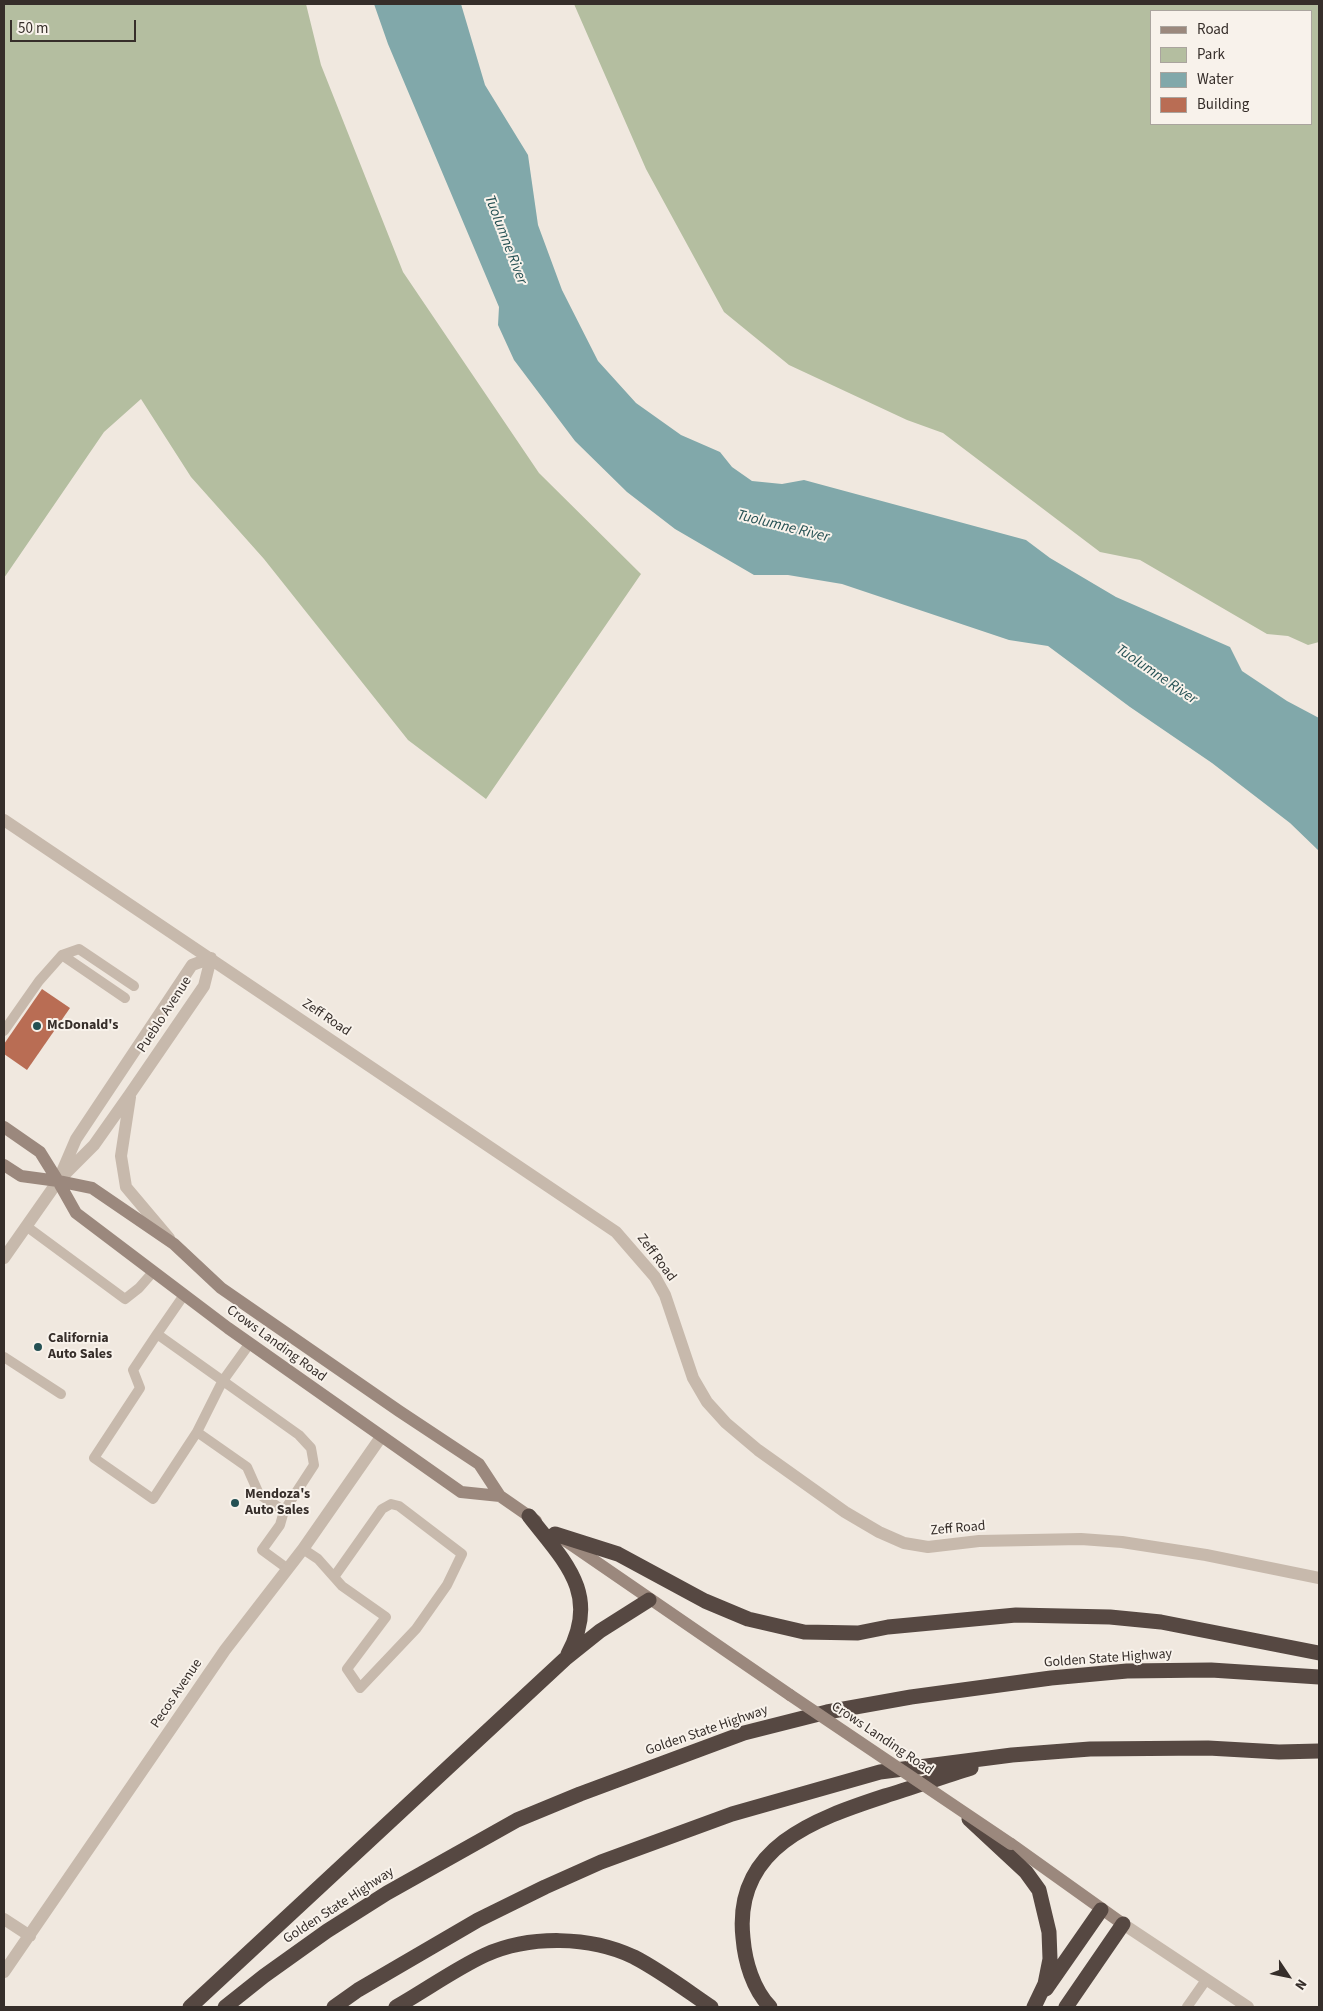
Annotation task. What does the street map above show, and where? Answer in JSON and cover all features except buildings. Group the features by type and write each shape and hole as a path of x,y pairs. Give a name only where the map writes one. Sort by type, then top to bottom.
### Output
{"highway":[{"path":"529,1516 570,1568 576,1584 580,1605 580,1623 576,1639 565,1659"},
{"path":"554,1534 618,1554 705,1601 748,1619 804,1632 858,1633 888,1627 1016,1616 1110,1616 1161,1622 1319,1653"},
{"path":"190,2007 565,1659 600,1631 649,1600"},
{"name":"Golden State Highway","path":"225,2007 264,1976 327,1931 387,1893 517,1820 580,1794 744,1733 827,1712 911,1697 1050,1678 1126,1671 1210,1670 1319,1677"},
{"path":"334,2007 358,1990 478,1920 601,1862 666,1837 789,1797 880,1772 1012,1755 1090,1749 1208,1748 1279,1752 1319,1750"},
{"path":"770,2007 751,1974 744,1957 742,1927 744,1903 753,1879 762,1862 777,1846 793,1834 841,1811 1012,1755"},
{"path":"960,1810 1008,1849 1039,1890 1049,1932 1050,1958 1045,1984 1034,2006"},
{"path":"1034,2006 1101,1910"},
{"path":"1066,2007 1123,1924"},
{"path":"396,2007 486,1955 518,1944 553,1940 610,1948 634,1957 711,2007"}],"main road":[{"name":"Crows Landing Road","path":"4,1127 40,1152 76,1214 153,1272 381,1437 461,1492 500,1496"},
{"name":"Crows Landing Road","path":"4,1165 21,1176 92,1188 174,1244 221,1288 479,1464 500,1496 649,1600 960,1810"},
{"path":"1008,1849 1123,1924"}],"street":[{"name":"Zeff Road","path":"4,820 616,1232 655,1278 665,1295 693,1378 707,1402 726,1422 758,1450 844,1512 878,1532 904,1543 928,1547 980,1542 1081,1539 1122,1542 1206,1555 1319,1578"},
{"name":"Pueblo Avenue","path":"4,1258 58,1181 94,1145 130,1094 204,986 211,958"},
{"name":"Pueblo Avenue","path":"58,1181 76,1139 192,965 211,958"},
{"path":"130,1094 121,1156 126,1187 174,1244"},
{"name":"Pecos Avenue","path":"4,1972 225,1650 303,1549 381,1437"},
{"path":"4,1919 30,1936"},
{"path":"1123,1924 1248,2007"}],"lane":[{"path":"4,1030 39,981 62,954 78,949 134,986"},
{"path":"62,954 125,998"},
{"path":"26,1226 125,1299 139,1288 153,1272"},
{"path":"184,1295 133,1370 140,1388 94,1458 153,1499 197,1432 222,1382 250,1343"},
{"path":"157,1334 299,1435 311,1448 314,1465 284,1511 280,1525 262,1550 288,1569"},
{"path":"4,1357 61,1394"},
{"path":"197,1432 247,1467 259,1494 284,1511"},
{"path":"303,1549 318,1559 334,1577 342,1586 386,1617 347,1669 360,1688 416,1629 447,1585 462,1554 399,1506 391,1504 382,1509 334,1577"},
{"path":"1187,2007 1206,1980"}],"green space":[{"path":"4,4 306,4 321,65 403,272 539,473 641,574 486,799 408,740 264,559 191,477 141,399 104,432 4,578"},
{"path":"574,4 1319,4 1319,642 1308,645 1288,636 1267,634 1140,560 1100,552 943,433 907,420 789,365 724,312 646,169"}],"water":[{"name":"Tuolumne River","path":"374,4 461,4 485,85 528,155 538,225 562,290 598,361 636,403 681,435 720,452 732,467 752,481 782,484 804,480 1026,540 1050,558 1116,597 1230,647 1242,671 1287,701 1319,718 1319,851 1290,823 1212,763 1130,707 1048,646 1009,640 842,584 788,575 754,575 675,529 627,492 575,441 514,360 498,325 499,307 388,44"}],"place":[{"name":"McDonald's","path":"37,1026"},
{"name":"California Auto Sales","path":"38,1347"},
{"name":"Mendoza's Auto Sales","path":"235,1503"}]}
